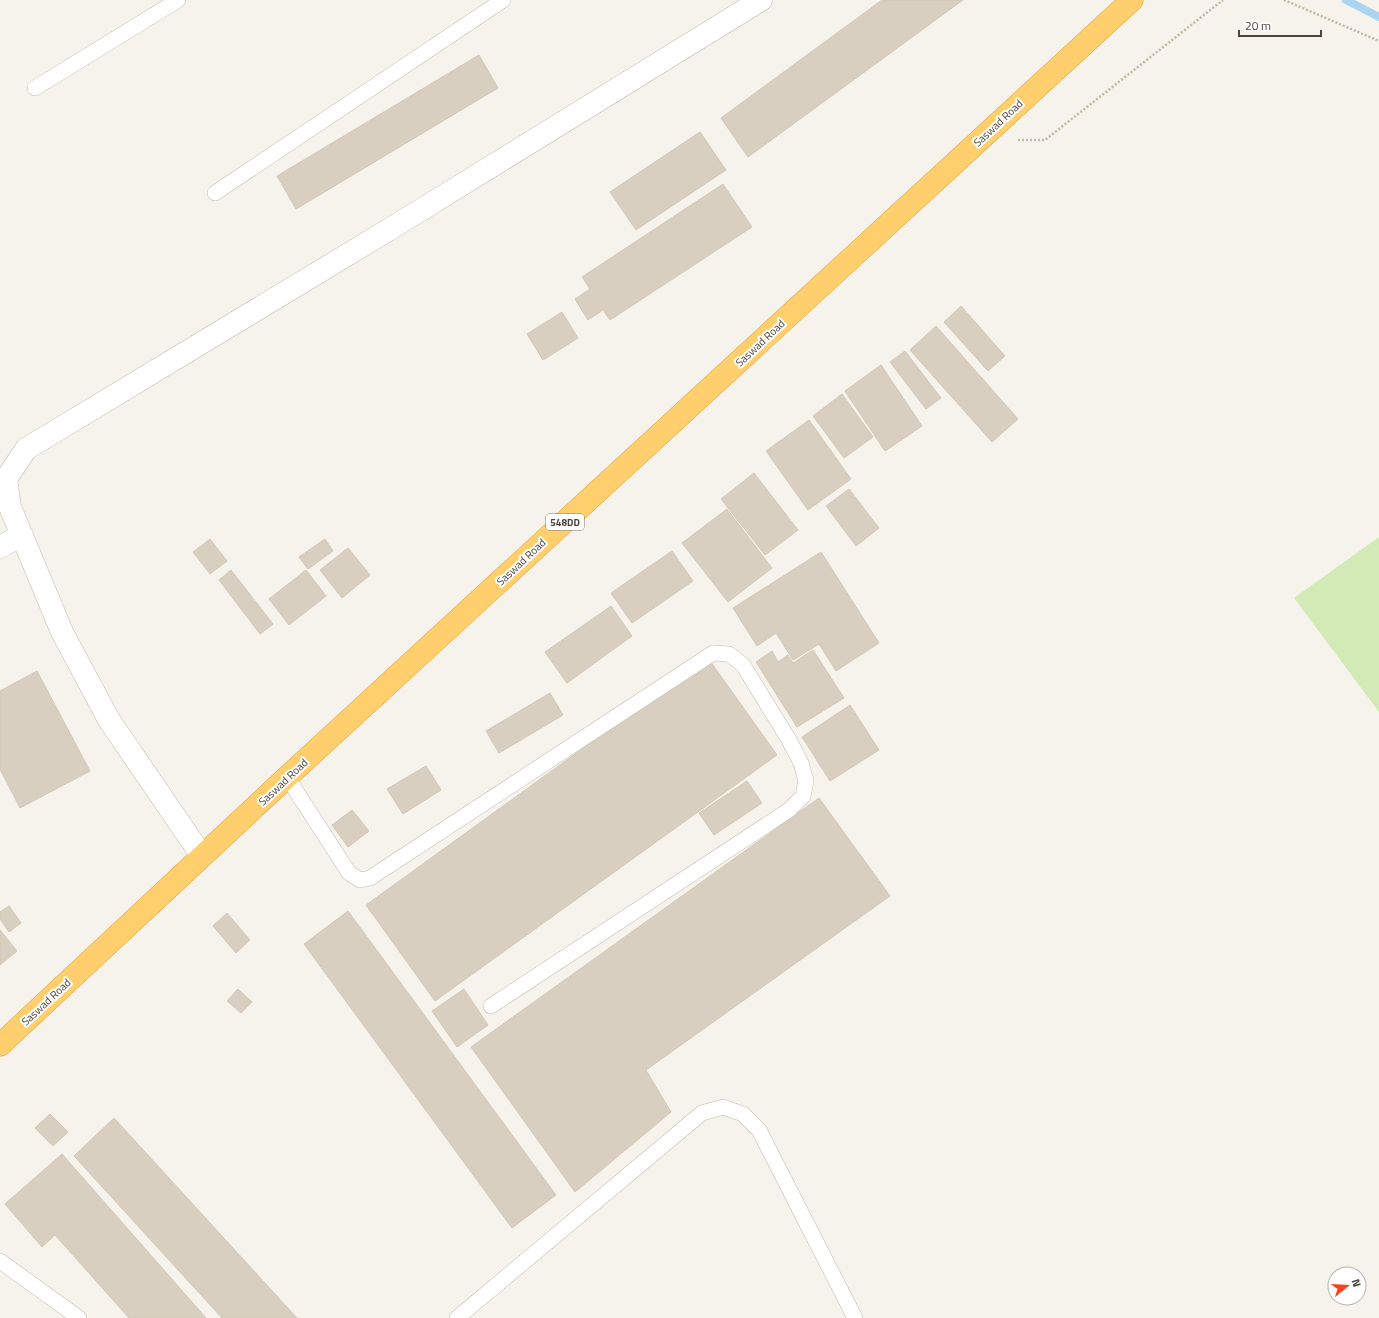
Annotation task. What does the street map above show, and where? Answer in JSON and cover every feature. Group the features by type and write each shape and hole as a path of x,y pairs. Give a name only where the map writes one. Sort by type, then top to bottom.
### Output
{"highway":[{"name":"Saswad Road","path":"0,1045 287,777 980,141 1127,2"}],"street":[{"path":"202,856 110,720 62,632 10,507 6,479 26,449 397,225 761,0"},
{"path":"0,547 22,534"}],"lane":[{"path":"35,88 178,0"},
{"path":"215,193 503,0"},
{"path":"287,777 349,873 360,880 370,878 686,669 713,653 730,654 743,665 789,740 801,763 806,781 803,796 789,810 491,1006"},
{"path":"457,1318 702,1113 723,1106 743,1114 759,1130 855,1318"},
{"path":"0,1261 79,1318"}],"path":[{"path":"980,141 1044,140 1223,0"},
{"path":"1284,0 1379,41"}],"green space":[{"path":"1379,537 1379,712 1294,598"}],"building":[{"path":"882,0 963,0 748,157 721,118"},
{"path":"479,55 498,88 296,209 277,176"},
{"path":"700,132 726,170 636,230 610,192"},
{"path":"723,184 752,227 610,320 603,310 588,320 575,299 590,289 582,277"},
{"path":"961,306 1005,356 988,371 944,322"},
{"path":"562,312 578,338 543,360 527,334"},
{"path":"936,326 1018,419 992,442 910,350"},
{"path":"905,351 941,398 926,409 890,362"},
{"path":"881,365 922,426 885,451 845,391"},
{"path":"842,394 873,437 844,458 813,416"},
{"path":"809,420 851,479 808,510 766,451"},
{"path":"754,473 798,530 765,555 721,499"},
{"path":"849,489 879,528 856,546 826,506"},
{"path":"727,509 772,568 728,602 682,543"},
{"path":"210,539 227,561 210,574 193,552"},
{"path":"325,539 333,551 308,569 299,557"},
{"path":"348,548 370,575 342,598 320,570"},
{"path":"672,551 693,581 632,623 611,593"},
{"path":"821,552 879,643 836,671 819,644 793,660 776,633 757,646 733,608"},
{"path":"231,570 273,624 260,634 219,580"},
{"path":"306,570 326,596 289,625 269,599"},
{"path":"611,606 632,636 567,683 545,652"},
{"path":"813,650 844,698 797,727 756,662 772,651 778,662 788,655 793,663"},
{"path":"708,658 777,755 435,1001 366,905"},
{"path":"37,671 90,771 20,808 0,769 0,691"},
{"path":"550,693 563,715 499,753 486,731"},
{"path":"850,705 879,750 830,781 802,737"},
{"path":"426,766 441,790 403,814 387,789"},
{"path":"747,781 762,803 714,835 699,813"},
{"path":"819,798 890,896 646,1070 671,1112 575,1192 471,1047"},
{"path":"352,810 369,831 348,847 332,825"},
{"path":"9,906 21,923 9,932 0,919 0,912"},
{"path":"348,911 556,1195 512,1228 304,944"},
{"path":"227,913 250,940 236,953 213,926"},
{"path":"0,930 17,951 0,965"},
{"path":"238,989 252,1002 241,1013 227,1001"},
{"path":"464,989 488,1025 457,1047 432,1011"},
{"path":"50,1114 68,1132 53,1146 35,1128"},
{"path":"114,1118 297,1318 222,1318 74,1156"},
{"path":"62,1154 206,1318 129,1318 55,1235 42,1247 5,1204"}],"waterway":[{"path":"1346,0 1379,17"}]}
